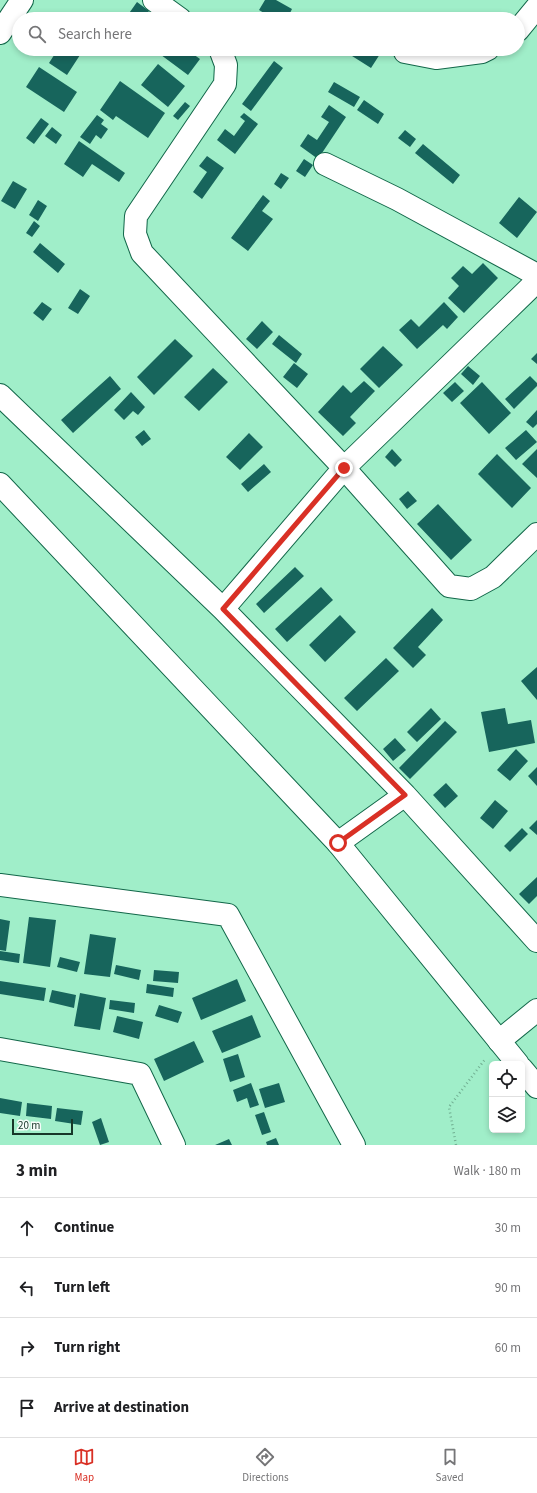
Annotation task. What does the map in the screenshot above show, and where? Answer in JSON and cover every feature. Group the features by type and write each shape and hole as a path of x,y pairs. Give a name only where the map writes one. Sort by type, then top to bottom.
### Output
{"street":[{"path":"14,12 22,0"},
{"path":"154,0 170,12"},
{"path":"525,22 537,7"},
{"path":"0,33 12,15"},
{"path":"223,56 226,65 225,84 136,216 135,234 142,253 344,468 449,586 471,589 493,577 537,534"},
{"path":"426,56 436,58 451,56"},
{"path":"325,164 397,198 537,275"},
{"path":"223,609 344,468 537,281"},
{"path":"0,395 223,609 405,795 537,941"},
{"path":"0,484 338,843 516,1061"},
{"path":"338,843 405,795"},
{"path":"0,885 228,914 354,1145"},
{"path":"499,1041 537,1010"},
{"path":"0,1049 140,1074 174,1145"},
{"path":"525,1073 537,1088"}],"path":[{"path":"456,1145 449,1107 499,1041"}],"building":[{"path":"265,0 276,0 292,9 290,12 262,12 259,10"},
{"path":"137,2 149,11 148,12 130,12"},
{"path":"54,56 79,56 67,75 49,63"},
{"path":"162,56 196,56 200,59 188,75"},
{"path":"352,56 379,56 371,68"},
{"path":"274,61 283,68 251,111 242,104"},
{"path":"158,64 185,86 168,107 141,85"},
{"path":"39,67 77,92 64,112 26,87"},
{"path":"120,81 165,113 148,138 116,116 113,120 100,110"},
{"path":"334,82 360,97 354,107 328,92"},
{"path":"364,100 384,114 378,124 357,110"},
{"path":"185,102 190,106 178,120 173,116"},
{"path":"329,105 346,117 318,159 300,146 308,134 317,140 329,122 321,117"},
{"path":"244,113 258,124 235,154 217,140 225,129 234,136 245,121 240,117"},
{"path":"97,115 104,120 101,124 108,129 101,139 96,135 90,144 80,137"},
{"path":"41,118 49,124 34,144 26,138"},
{"path":"52,127 62,135 56,144 45,136"},
{"path":"405,130 416,139 410,147 398,138"},
{"path":"79,141 125,173 119,182 92,164 83,177 64,164"},
{"path":"423,144 460,175 453,184 415,153"},
{"path":"207,156 224,168 202,199 193,192 207,172 199,166"},
{"path":"304,159 313,165 305,177 296,171"},
{"path":"281,173 289,178 281,189 274,184"},
{"path":"13,181 27,189 15,209 1,201"},
{"path":"263,195 270,201 262,211 273,219 248,251 231,238"},
{"path":"519,197 537,212 517,238 499,223"},
{"path":"38,200 47,206 38,221 29,215"},
{"path":"34,221 40,226 32,237 26,233"},
{"path":"40,243 65,264 58,273 33,252"},
{"path":"483,263 498,278 464,313 448,298 459,286 451,278 463,266 472,274"},
{"path":"80,289 90,296 78,314 68,308"},
{"path":"42,302 52,309 43,321 33,313"},
{"path":"444,302 458,317 447,329 443,325 417,349 399,330 411,319 419,327"},
{"path":"262,321 273,332 257,349 246,339"},
{"path":"279,335 302,354 296,363 272,344"},
{"path":"175,339 193,356 154,395 137,377"},
{"path":"383,346 403,365 379,388 360,369"},
{"path":"537,353 537,364 531,359"},
{"path":"294,363 308,374 297,388 283,377"},
{"path":"468,366 480,376 473,385 461,374"},
{"path":"213,368 228,382 199,411 184,397"},
{"path":"110,376 121,389 73,433 61,420"},
{"path":"530,376 537,383 537,386 514,409 505,399"},
{"path":"364,381 375,391 350,417 356,423 343,436 318,412 343,385 351,393"},
{"path":"455,382 464,391 452,402 443,393"},
{"path":"482,382 511,413 489,434 460,403"},
{"path":"131,392 145,407 138,415 133,411 124,420 114,410"},
{"path":"537,410 537,424 533,428 526,422"},
{"path":"144,430 151,439 142,446 135,437"},
{"path":"526,430 537,442 516,460 505,448"},
{"path":"249,433 263,447 240,470 226,457"},
{"path":"392,449 402,460 395,467 385,457"},
{"path":"537,449 537,478 522,464"},
{"path":"497,454 531,488 512,508 478,474"},
{"path":"264,464 271,472 248,492 241,484"},
{"path":"408,491 417,501 407,509 399,499"},
{"path":"438,504 472,540 451,560 417,524"},
{"path":"295,567 304,576 264,613 256,604"},
{"path":"321,587 333,600 287,642 275,629"},
{"path":"432,608 443,620 418,647 426,655 413,668 393,648"},
{"path":"340,615 356,632 325,662 309,645"},
{"path":"386,658 399,671 357,711 344,698"},
{"path":"537,667 537,700 521,681"},
{"path":"431,708 441,719 417,742 407,732"},
{"path":"505,708 508,724 531,720 535,743 489,752 481,712"},
{"path":"445,721 457,732 410,779 399,768"},
{"path":"395,738 406,750 393,761 383,749"},
{"path":"516,749 528,761 510,781 497,770"},
{"path":"537,767 537,786 528,776"},
{"path":"446,783 458,796 445,808 433,795"},
{"path":"495,800 508,811 493,829 480,818"},
{"path":"537,820 537,835 529,828"},
{"path":"522,828 528,834 510,852 504,846"},
{"path":"537,877 537,896 529,904 519,894"},
{"path":"29,917 56,920 50,967 23,963"},
{"path":"0,919 10,921 6,951 0,950"},
{"path":"90,934 116,938 110,977 84,974"},
{"path":"0,951 20,954 19,963 0,960"},
{"path":"60,957 80,962 77,972 57,967"},
{"path":"116,965 141,970 139,980 114,974"},
{"path":"154,970 179,972 178,983 153,981"},
{"path":"237,979 246,1001 201,1020 192,998"},
{"path":"0,981 46,988 44,1001 0,994"},
{"path":"147,984 174,988 173,997 146,993"},
{"path":"52,990 76,995 74,1008 49,1002"},
{"path":"80,993 106,998 100,1030 74,1026"},
{"path":"110,1000 135,1003 134,1013 109,1009"},
{"path":"159,1005 182,1012 178,1023 155,1016"},
{"path":"252,1015 261,1037 222,1053 212,1031"},
{"path":"117,1016 143,1022 139,1039 113,1032"},
{"path":"194,1041 204,1062 164,1081 154,1059"},
{"path":"238,1054 245,1077 230,1082 223,1059"},
{"path":"251,1083 259,1105 250,1108 247,1098 237,1102 233,1090"},
{"path":"279,1083 285,1102 265,1108 259,1089"},
{"path":"0,1098 22,1102 20,1116 0,1113"},
{"path":"27,1103 52,1106 51,1119 26,1116"},
{"path":"57,1108 83,1111 81,1125 55,1121"},
{"path":"264,1112 271,1132 262,1135 255,1115"},
{"path":"101,1118 109,1142 100,1145 92,1122"},
{"path":"276,1138 279,1145 267,1145 266,1142"},
{"path":"229,1139 232,1145 215,1145"}],"route":[{"path":"338,843 405,795 223,609 344,468"}]}
